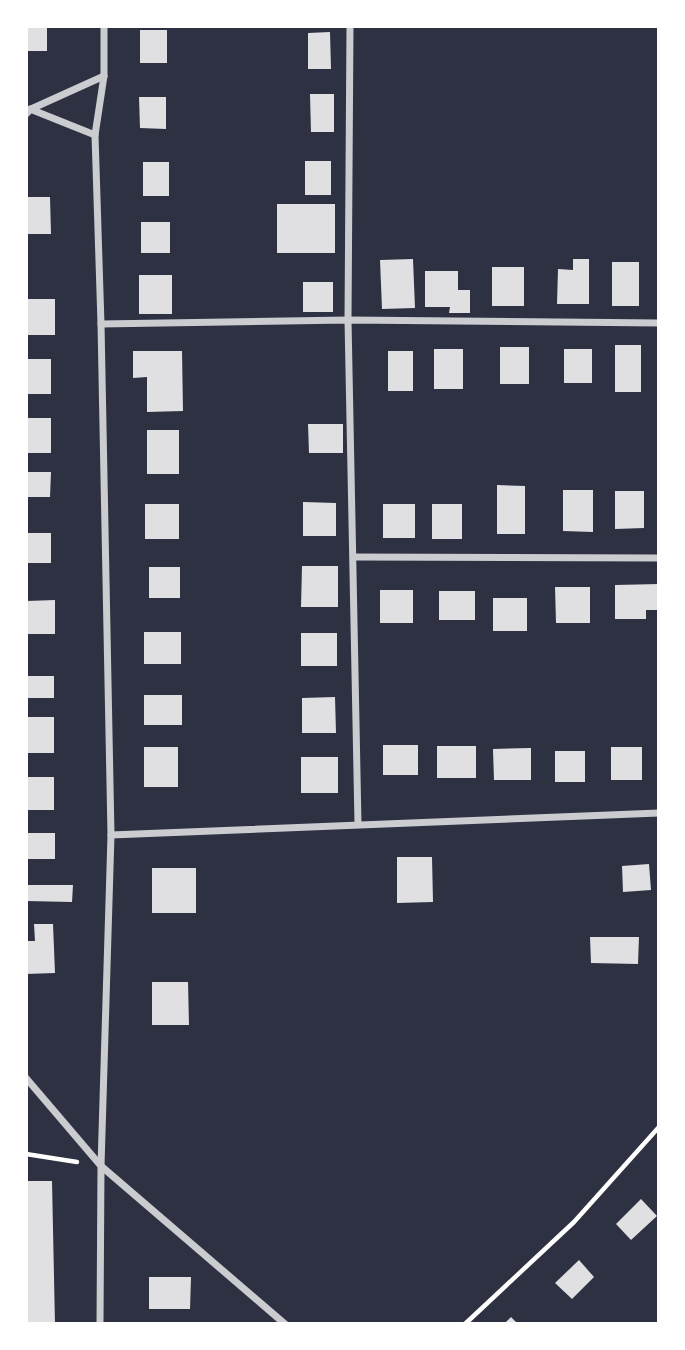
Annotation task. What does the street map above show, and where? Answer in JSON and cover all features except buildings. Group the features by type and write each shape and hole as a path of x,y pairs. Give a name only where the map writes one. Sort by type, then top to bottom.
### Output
{"street":[{"path":"100,1324 101,1166 111,835 95,135 104,76 104,26"},
{"path":"350,26 348,320 358,824"},
{"path":"28,110 104,76"},
{"path":"28,110 95,135"},
{"path":"101,324 348,320 659,323"},
{"path":"354,557 659,558"},
{"path":"111,835 659,814"},
{"path":"26,1078 101,1166 285,1324"}],"path":[{"path":"466,1324 574,1222 659,1127"},
{"path":"26,1154 101,1166"}]}
